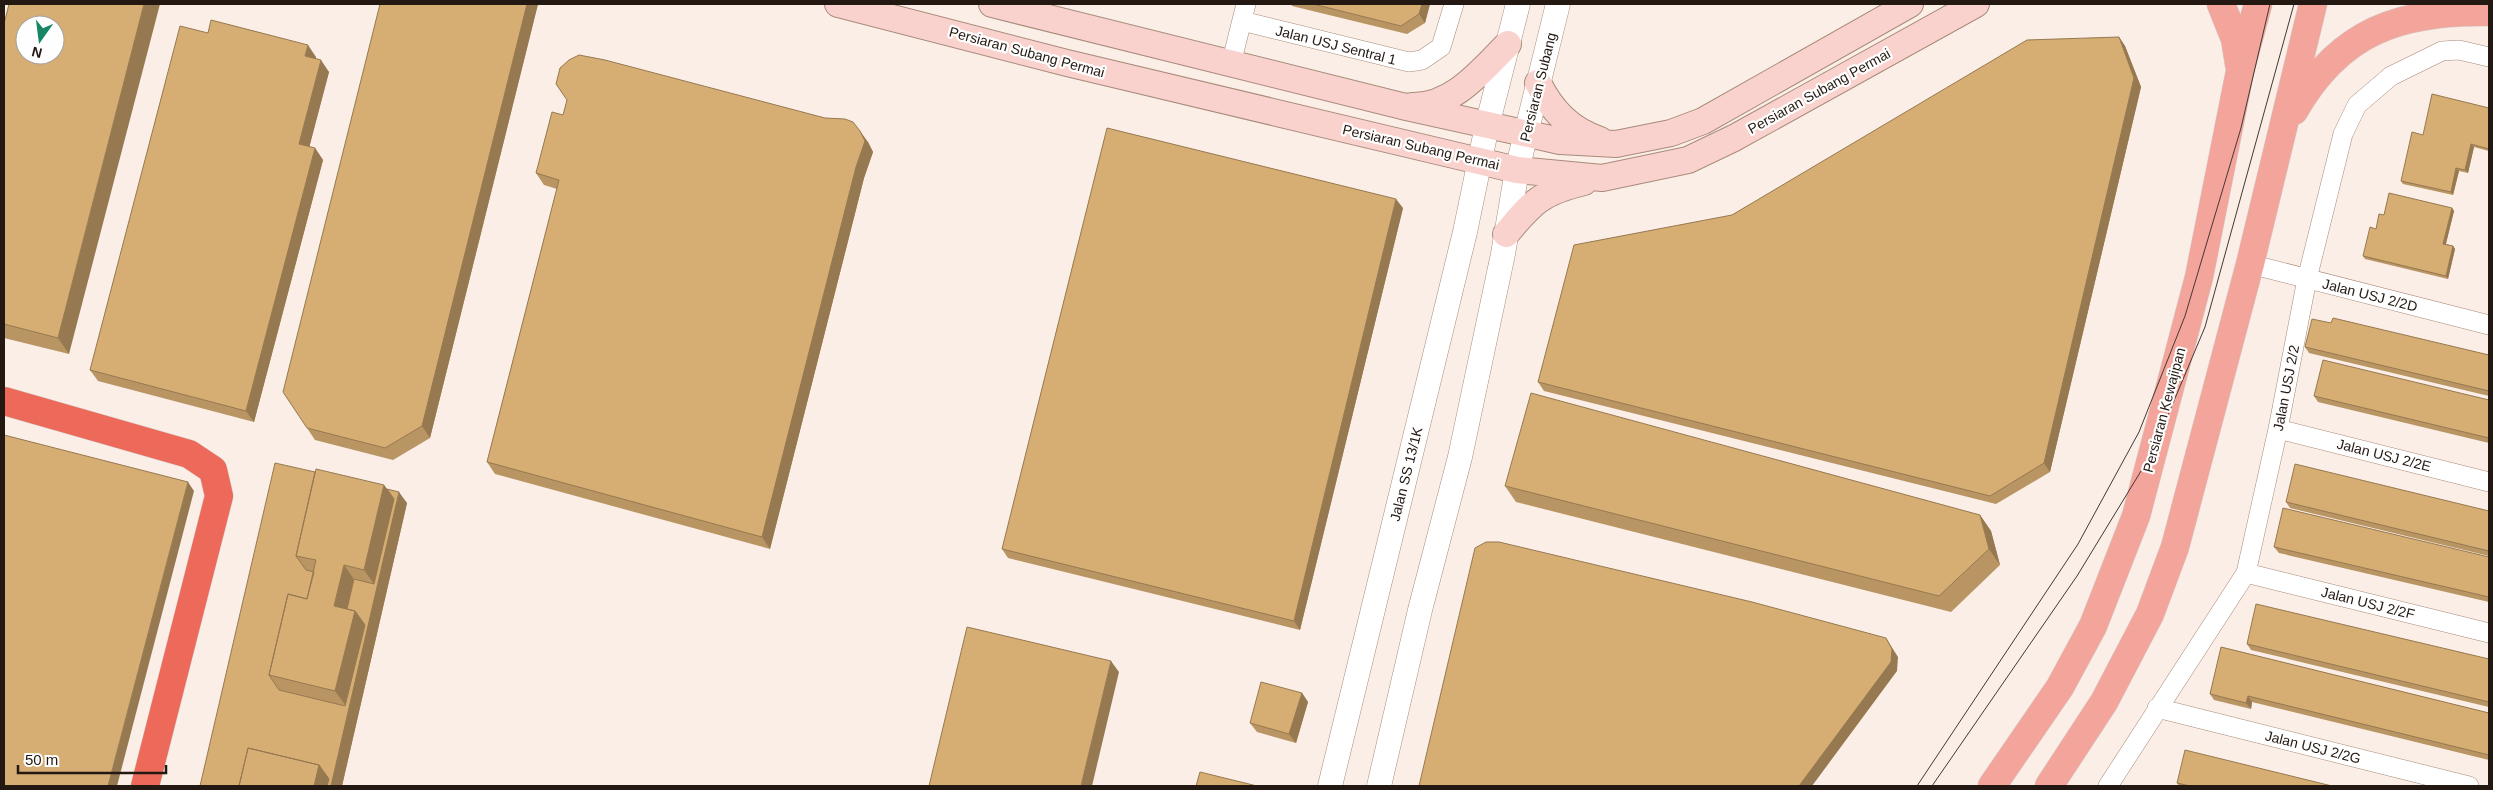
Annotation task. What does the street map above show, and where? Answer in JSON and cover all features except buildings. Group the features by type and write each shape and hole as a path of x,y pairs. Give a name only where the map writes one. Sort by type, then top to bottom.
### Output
{"highway":[{"path":"4,401 189,454 212,470 219,496 145,786"}],"main road":[{"name":"Persiaran Subang Permai","path":"838,4 1085,67 1517,170 1602,178 1688,160 1734,138 1976,4"},
{"path":"992,4 1526,135 1567,142 1609,144 1643,140 1671,133 1704,120 1910,4"},
{"path":"2222,4 2235,39 2240,71"},
{"name":"Persiaran Kewajipan","path":"1992,786 2060,687 2093,626 2136,516 2199,277 2240,71 2258,4"},
{"path":"2049,786 2104,702 2150,614 2175,547 2250,264 2313,4"},
{"path":"2281,134 2304,94 2323,68 2339,52 2363,36 2420,16 2455,11 2489,12"},
{"path":"1402,106 1422,106 1442,100 1479,74 1508,44"},
{"path":"1538,83 1547,102 1558,115 1589,136 1609,144"},
{"path":"1506,234 1531,204 1563,187 1602,178"}],"street":[{"name":"Jalan USJ Sentral 1","path":"1244,12 1409,62 1422,60 1441,47 1454,4"},
{"path":"1480,161 1518,4"},
{"name":"Persiaran Subang","path":"1517,170 1558,4"},
{"path":"1231,64 1244,12"},
{"name":"Jalan USJ 2/2","path":"2108,786 2246,573 2278,429 2307,279 2343,134 2357,105 2391,76 2442,51 2459,50 2489,57"},
{"name":"Jalan SS 13/1K","path":"1330,786 1465,232 1480,161"},
{"path":"1379,786 1392,737 1420,610 1460,457 1506,234 1517,170"},
{"name":"Jalan USJ 2/2D","path":"2250,264 2489,325"},
{"name":"Jalan USJ 2/2E","path":"2278,429 2489,482"},
{"name":"Jalan USJ 2/2F","path":"2246,573 2489,633"},
{"name":"Jalan USJ 2/2G","path":"2157,708 2469,786"}],"tram line":[{"path":"1917,786 2078,544 2139,432 2185,316 2241,128 2270,4"},
{"path":"1932,786 2077,576 2152,453 2205,327 2294,4"}]}
